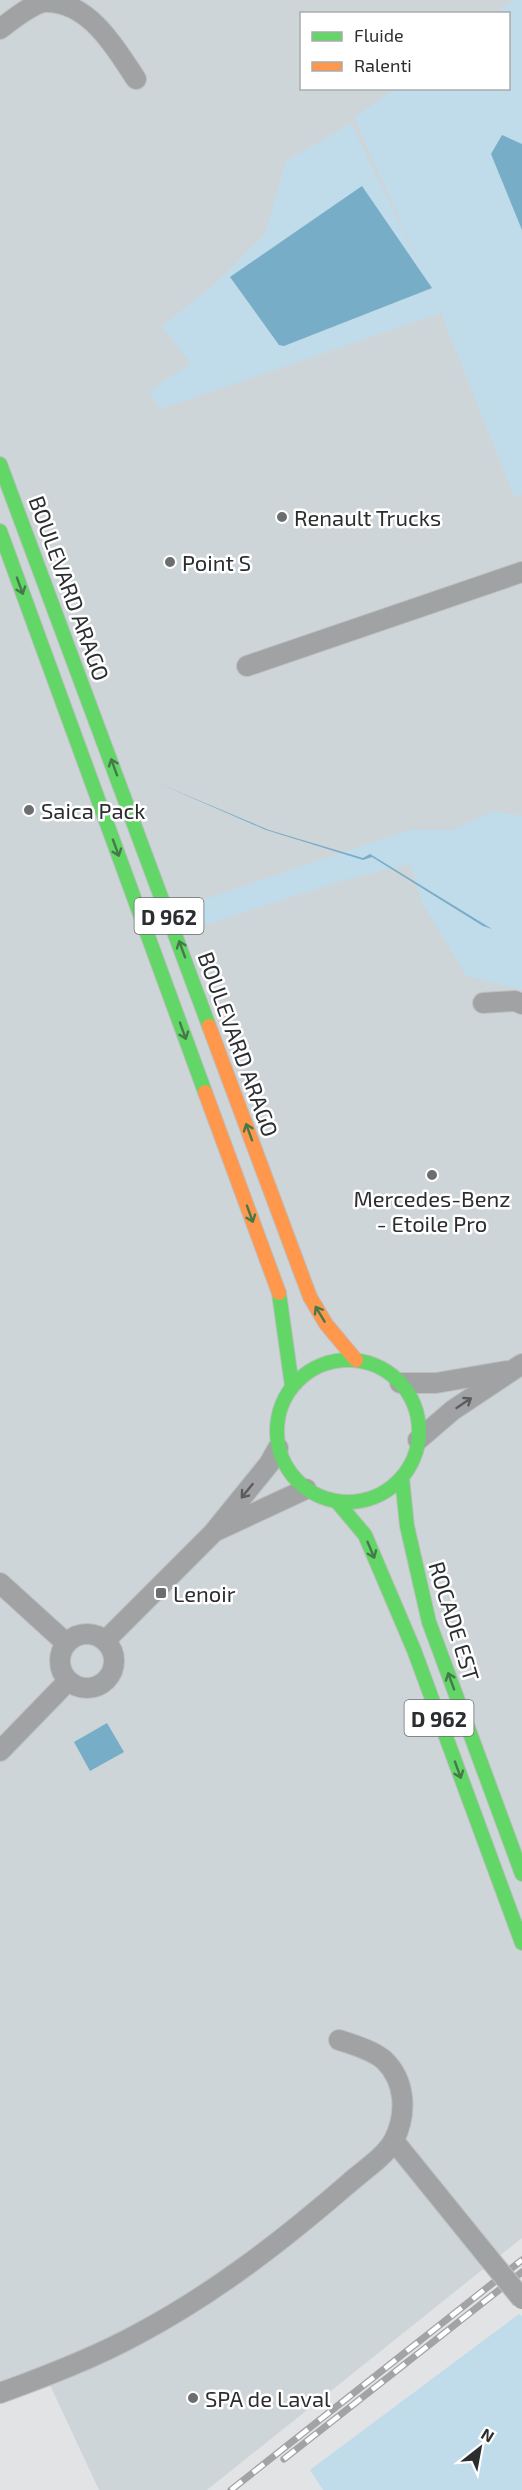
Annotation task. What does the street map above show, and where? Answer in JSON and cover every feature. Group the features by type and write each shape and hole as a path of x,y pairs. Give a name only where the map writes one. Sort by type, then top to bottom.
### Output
{"main road":[{"name":"BOULEVARD ARAGO","path":"0,464 310,1297 326,1324 356,1360"},
{"name":"D 962","path":"0,531 282,1302 292,1386"},
{"path":"356,1360 375,1365 400,1383 416,1409 418,1440 415,1457 402,1478 384,1494 362,1502 338,1503 306,1489 287,1469 278,1449 276,1426 281,1405 292,1386 310,1370 332,1361 356,1360"},
{"name":"ROCADE EST","path":"402,1478 407,1526 429,1622 522,1874"},
{"name":"D 962","path":"338,1503 365,1534 414,1650 522,1943"}],"street":[{"path":"0,28 43,2 63,3 82,12 98,24 136,79"},
{"path":"247,666 522,572"},
{"path":"483,1003 514,1001 522,1004"},
{"path":"400,1383 436,1383 517,1367"},
{"path":"418,1440 453,1410 517,1367"},
{"path":"105,1641 213,1533 269,1464 278,1449"},
{"path":"213,1533 306,1489"},
{"path":"0,1583 66,1643"},
{"path":"89,1634 105,1641 113,1655 114,1663 108,1679 101,1685 84,1689 68,1681 60,1667 59,1659 66,1643 72,1638 89,1634"},
{"path":"0,1751 68,1681"},
{"path":"0,2393 49,2375 136,2335 207,2295 283,2240 394,2141 404,2098 397,2077 384,2060 368,2050 339,2040"},
{"path":"394,2141 522,2299"}],"shaded area":[{"path":"0,0 522,0 522,2238 207,2490 99,2490 49,2383 0,2402"},
{"path":"513,0 522,0 522,495 514,496 441,313 160,409 149,391 191,364 162,326 214,285 265,234 286,161 351,123 425,276 354,118 393,90 510,90 510,12 496,12"},
{"path":"493,811 522,816 522,990 467,976 422,903 410,864 344,880 199,927 191,904 409,830 453,830"},
{"path":"519,2314 522,2316 522,2490 323,2490 310,2470"}],"water":[{"path":"502,135 522,144 522,230 491,154"},
{"path":"362,186 432,288 284,346 279,345 230,277"},
{"path":"158,783 269,830 363,858 370,854 492,929 483,926 372,857 363,860 266,830"},
{"path":"107,1723 124,1752 90,1771 74,1742"}],"railway":[{"path":"231,2490 522,2260"},
{"path":"284,2459 522,2272"}],"traffic: fast":[{"path":"0,464 209,1026"},
{"path":"0,531 205,1092"},
{"path":"279,1293 292,1386"},
{"path":"348,1360 375,1365 398,1381 414,1404 419,1431 414,1458 398,1481 375,1497 348,1502 321,1497 298,1481 282,1458 277,1431 282,1404 298,1381 321,1365 348,1360"},
{"path":"402,1478 407,1526 429,1622 522,1874"},
{"path":"338,1503 365,1535 414,1650 522,1943"}],"traffic: slow":[{"path":"209,1026 310,1297 326,1324 356,1360"},
{"path":"205,1092 279,1293"}],"place":[{"name":"Renault Trucks","path":"282,517"},
{"name":"Point S","path":"170,562"},
{"name":"Saica Pack","path":"29,810"},
{"name":"Mercedes-Benz - Etoile Pro","path":"432,1175"},
{"name":"Lenoir","path":"161,1593"},
{"name":"SPA de Laval","path":"193,2398"}]}
